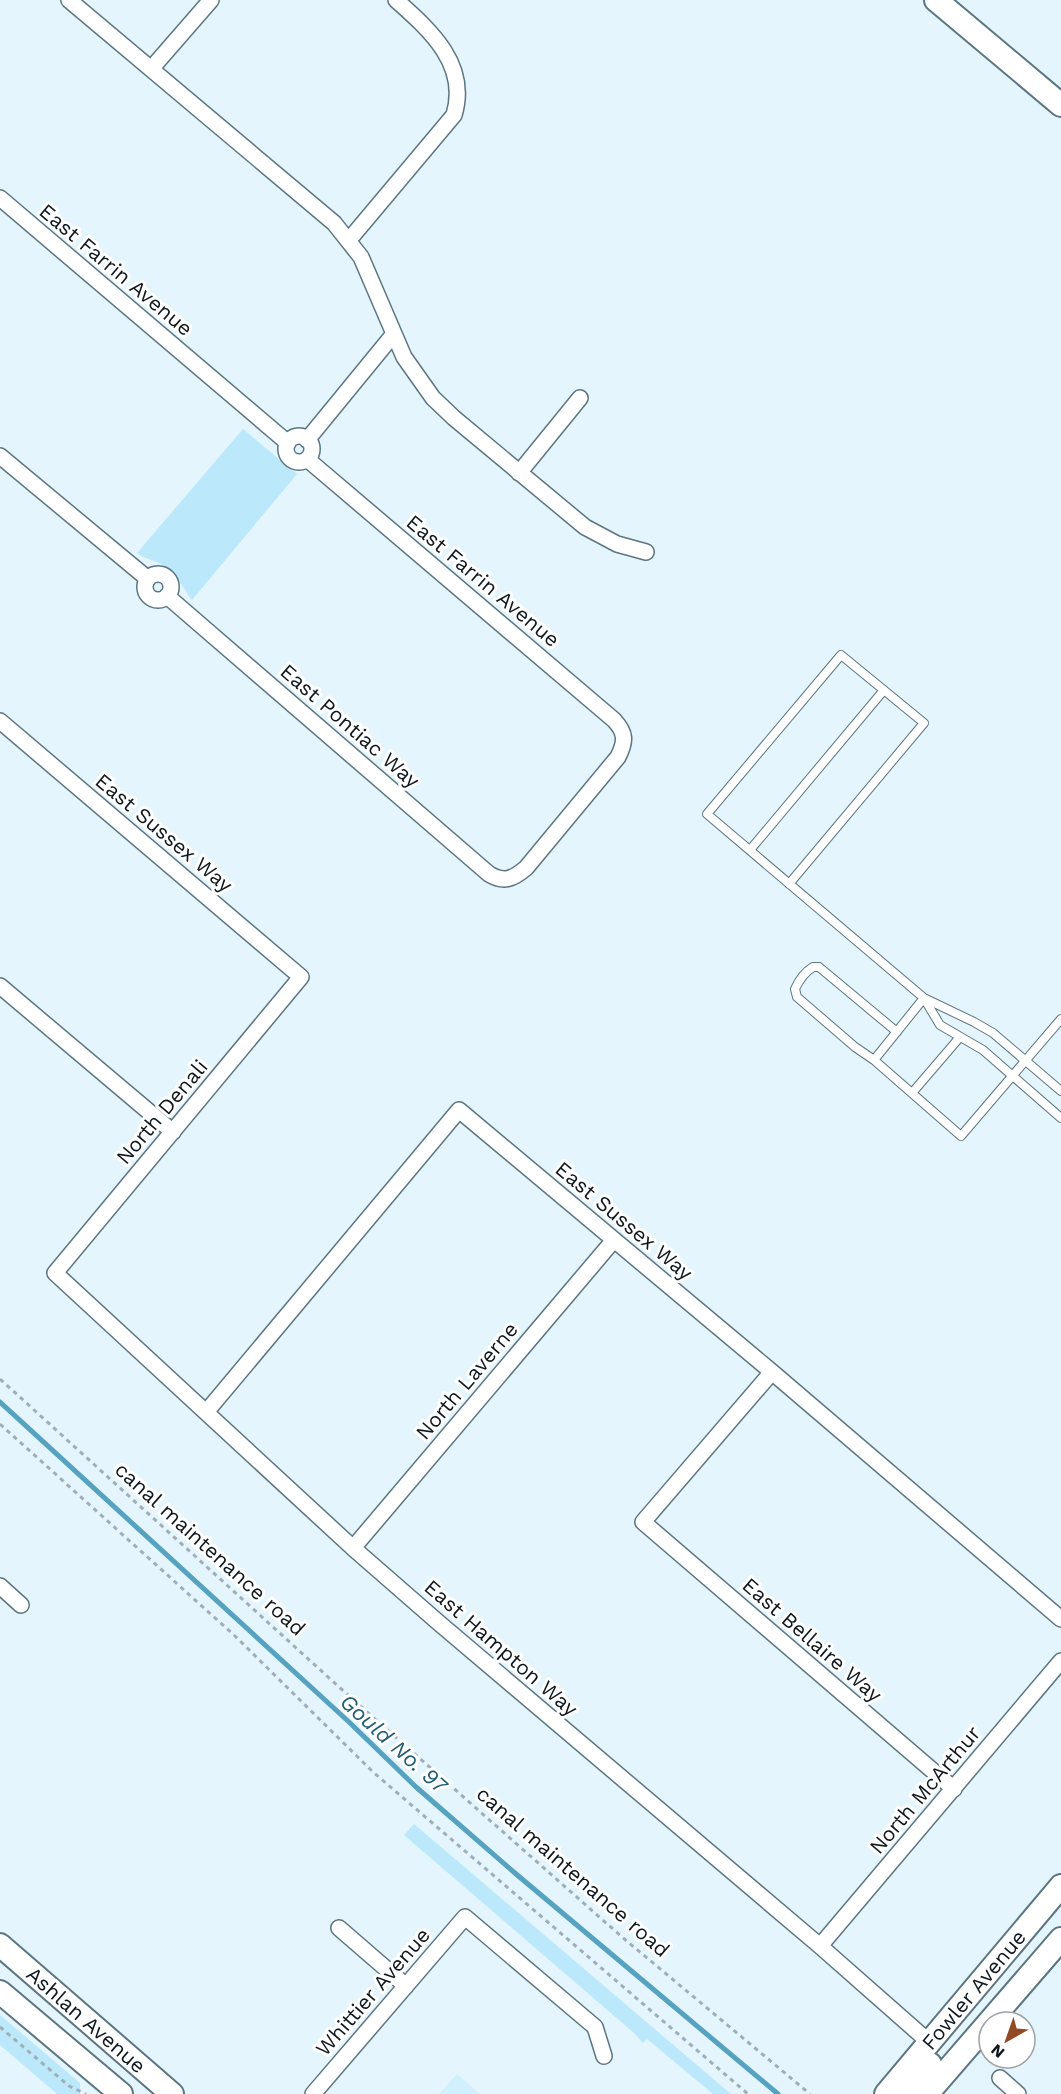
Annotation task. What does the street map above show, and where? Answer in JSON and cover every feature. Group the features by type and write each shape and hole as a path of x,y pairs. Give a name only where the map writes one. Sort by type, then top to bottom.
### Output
{"main road":[{"path":"936,0 1061,105"},
{"name":"Fowler Avenue","path":"886,2094 1059,1890"},
{"name":"Fowler Avenue","path":"927,2094 1061,1939"},
{"name":"Ashlan Avenue","path":"0,1945 172,2094"},
{"name":"Ashlan Avenue","path":"0,1992 114,2092"},
{"path":"908,2094 931,2063 930,2043"},
{"path":"114,2092 135,2063"}],"street":[{"path":"69,0 334,223 361,257 372,279 393,335 416,375 433,398 585,527 617,544 646,552"},
{"path":"151,69 210,0"},
{"path":"349,240 454,115 459,99 458,81 449,60 426,27 396,0"},
{"name":"East Farrin Avenue","path":"0,198 288,443"},
{"path":"307,440 393,335"},
{"path":"519,472 580,398"},
{"path":"296,437 307,440 312,451 307,459 298,462 291,459 286,453 288,443 296,437"},
{"name":"East Pontiac Way","path":"0,456 148,579 154,574 166,577 171,588 167,596 489,874 498,879 508,880"},
{"name":"East Farrin Avenue","path":"307,459 622,729 625,738 624,747 611,766 526,868 508,880"},
{"name":"East Sussex Way","path":"0,721 301,977"},
{"name":"North Denali","path":"55,1273 301,977"},
{"path":"2,992 173,1132"},
{"name":"East Sussex Way","path":"207,1411 459,1110 772,1372 1061,1619"},
{"name":"North Laverne","path":"353,1548 613,1241"},
{"name":"East Hampton Way","path":"55,1273 353,1548 930,2043"},
{"name":"East Bellaire Way","path":"772,1372 643,1522 954,1789"},
{"path":"0,1586 21,1605"},
{"name":"North McArthur","path":"820,1947 1061,1661"},
{"name":"Whittier Avenue","path":"313,2094 465,1917 595,2027 604,2056"},
{"path":"339,1928 406,1986"},
{"path":"1000,2078 1018,2094"}],"lane":[{"path":"789,884 924,723 841,655 707,814 789,884 924,998 993,1033 1061,1091"},
{"path":"750,850 884,690"},
{"path":"897,1032 819,968 813,967 808,970 795,989 797,997 961,1136 1061,1018"},
{"path":"874,1060 924,998"},
{"path":"924,998 940,1025 983,1050 1061,1118"},
{"path":"912,1094 960,1037"}],"path":[{"name":"canal maintenance road","path":"0,1379 341,1688 578,1898 810,2094"},
{"path":"0,1424 235,1636 373,1772 748,2094"},
{"path":"0,2027 69,2086 86,2094"}],"shaded area":[{"path":"243,429 297,474 192,600 169,569 137,553"},
{"path":"414,1824 731,2094 713,2094 647,2039 643,2043 404,1835"},
{"path":"0,2015 80,2083 80,2094 57,2094 0,2045"},
{"path":"457,2074 480,2094 439,2094"}],"waterway":[{"name":"Gould No. 97","path":"0,1402 349,1722 416,1787 778,2094"}]}
